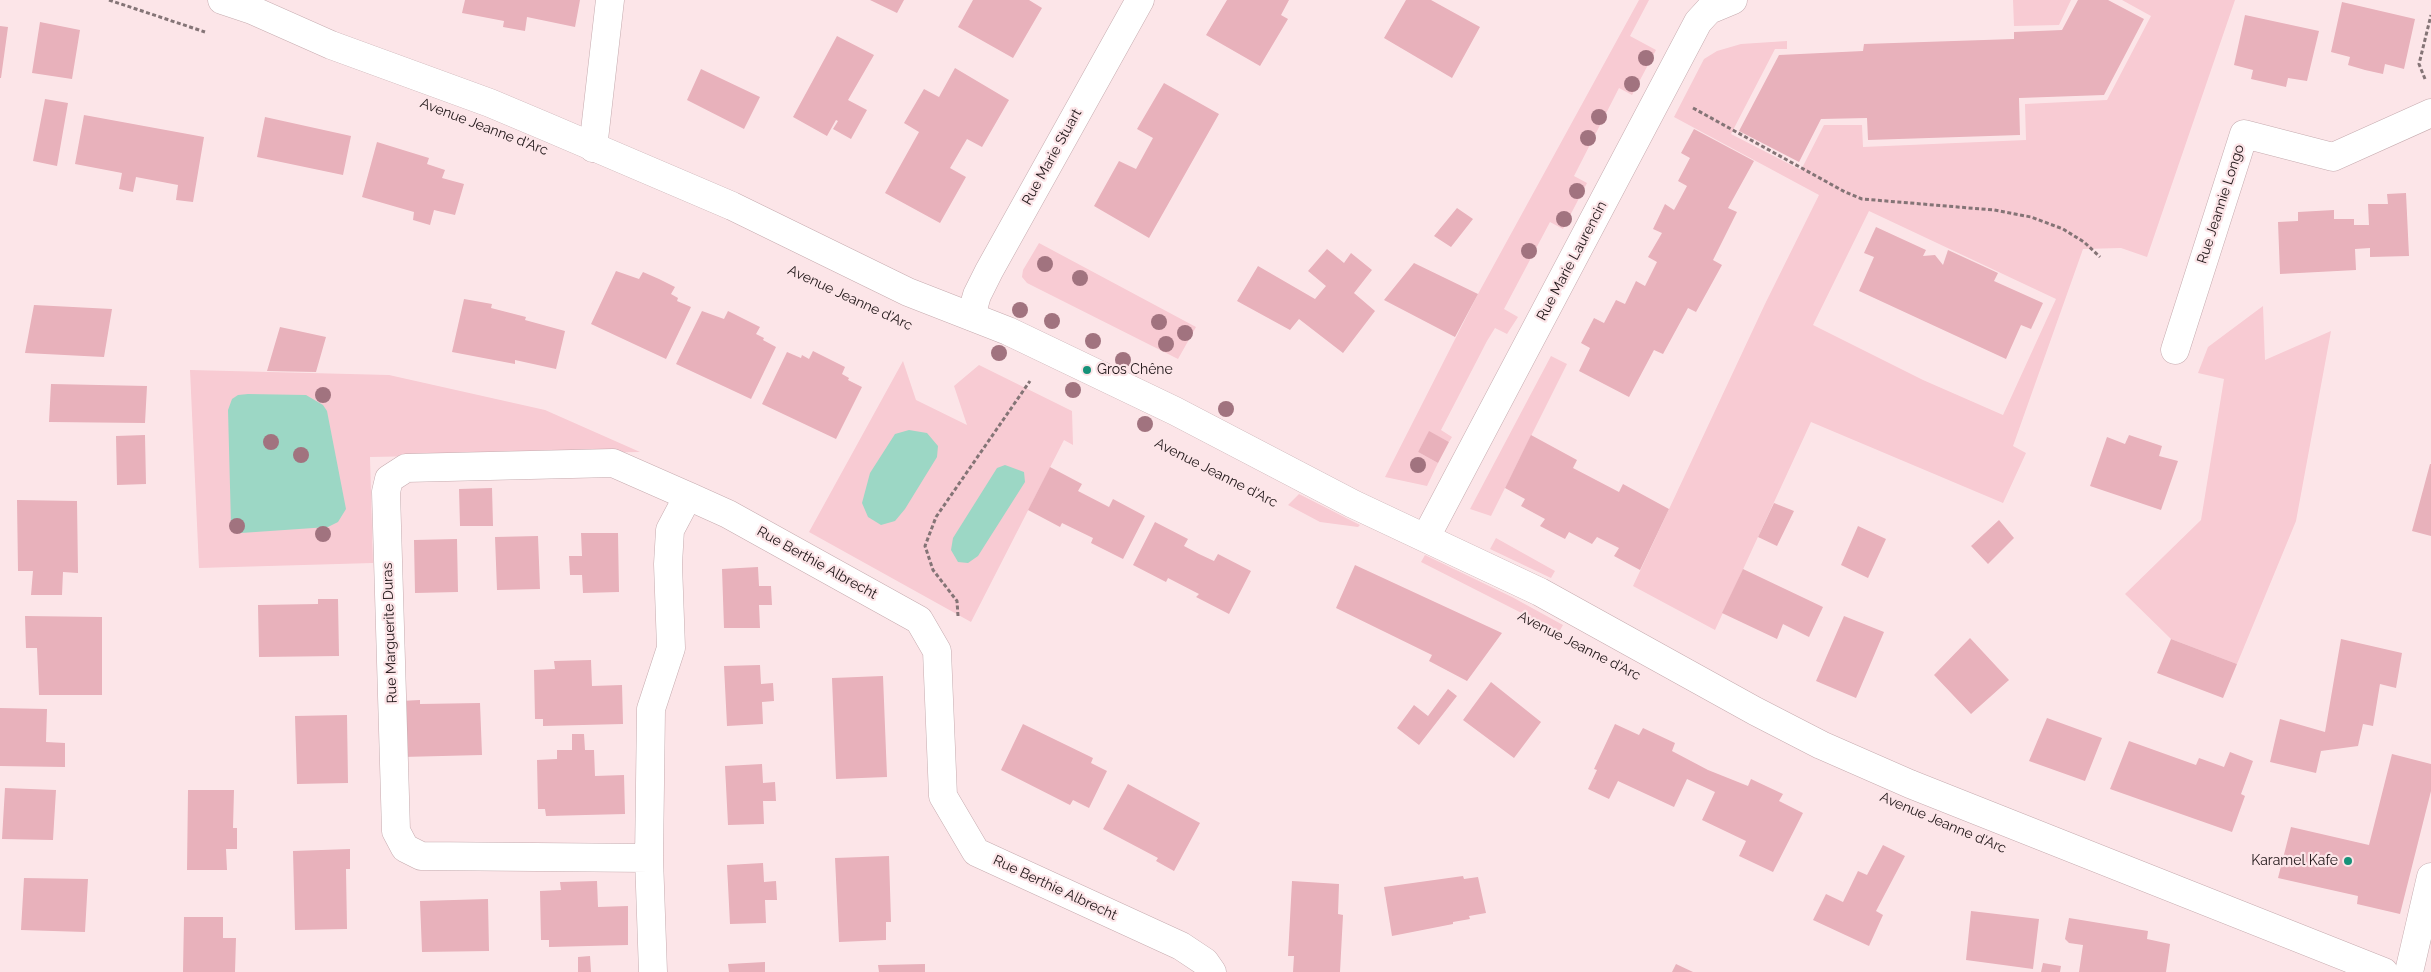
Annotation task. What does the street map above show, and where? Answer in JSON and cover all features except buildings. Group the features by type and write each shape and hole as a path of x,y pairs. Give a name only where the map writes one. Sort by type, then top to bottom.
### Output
{"street":[{"name":"Avenue Jeanne d'Arc","path":"222,0 252,10 331,45 490,103 732,206 908,292 971,316 1167,407 1353,504 1540,592 1755,711 1821,745 1910,784 2384,972"},
{"path":"593,148 610,0"},
{"name":"Rue Marie Stuart","path":"971,316 977,295 989,271 1140,0"},
{"name":"Rue Marie Laurencin","path":"1426,537 1698,22 1709,10 1733,0"},
{"name":"Rue Jeannie Longo","path":"2175,350 2244,134 2333,157 2431,113"},
{"name":"Rue Marguerite Duras","path":"649,858 421,856 405,848 396,831 386,492 389,479 406,468 612,463 688,496"},
{"path":"653,972 649,858 651,709 671,648 668,564 670,530 688,496"},
{"name":"Rue Berthie Albrecht","path":"688,496 728,514 919,620 937,651 943,796 976,852 1181,946 1205,962 1212,972"},
{"path":"2409,972 2431,877"}],"path":[{"path":"109,0 214,35"},
{"path":"2428,86 2419,64 2431,15"},
{"path":"1661,91 1845,192 1862,198 1994,210 2031,218 2063,229 2100,257"},
{"path":"1022,376 1038,384"},
{"path":"937,651 959,624 957,601 933,570 925,546 936,517 1030,380"}],"shaded area":[{"path":"1639,0 1649,0 1630,36 1656,50 1632,95 1619,88 1574,176 1587,183 1563,229 1550,222 1504,309 1518,317 1507,334 1495,328 1487,341 1441,430 1452,437 1449,442 1429,432 1418,452 1438,463 1427,486 1385,477 1478,294"},
{"path":"2013,0 2071,0 2059,25 2014,26"},
{"path":"2122,0 2235,0 2147,257 2121,248 2083,249 2013,446 2026,453 2003,503 1811,422 1715,630 1633,586 1765,304 1819,195 1674,117 1704,59 1717,51 1741,44 1787,41 1787,49 1775,49 1731,134 1801,170 1824,125 1862,125 1863,147 2026,140 2025,104 2107,100 2151,16","holes":["1869,211 2056,299 2003,415 1923,380 1813,325"]},
{"path":"1039,243 1196,327 1178,359 1027,283 1022,277 1023,270"},
{"path":"2263,306 2265,360 2331,331 2296,521 2237,664 2171,639 2125,594 2201,520 2224,379 2198,373 2208,347"},
{"path":"1551,356 1567,364 1491,516 1470,509"},
{"path":"903,361 916,400 967,425 954,386 979,365 1072,411 1073,445 1064,440 971,622 809,532"},
{"path":"190,370 389,375 545,410 640,452 370,457 373,563 199,568"},
{"path":"238,395 306,395 323,405 327,411 346,509 338,522 328,527 241,533 235,531 231,525 228,410 232,399"},
{"path":"909,430 927,433 938,446 937,457 905,509 895,521 881,525 868,517 862,503 870,473 895,434"},
{"path":"1005,465 1024,472 1025,482 978,556 968,563 958,562 951,550 953,538 997,468"},
{"path":"1299,494 1360,525 1358,527 1320,522 1288,505"},
{"path":"1496,538 1555,571 1551,578 1490,549"},
{"path":"1425,555 1512,597 1563,625 1559,632 1421,562"}],"place":[{"name":"Gros Chêne","path":"1087,370"},
{"name":"Karamel Kafe","path":"2348,861"}]}
